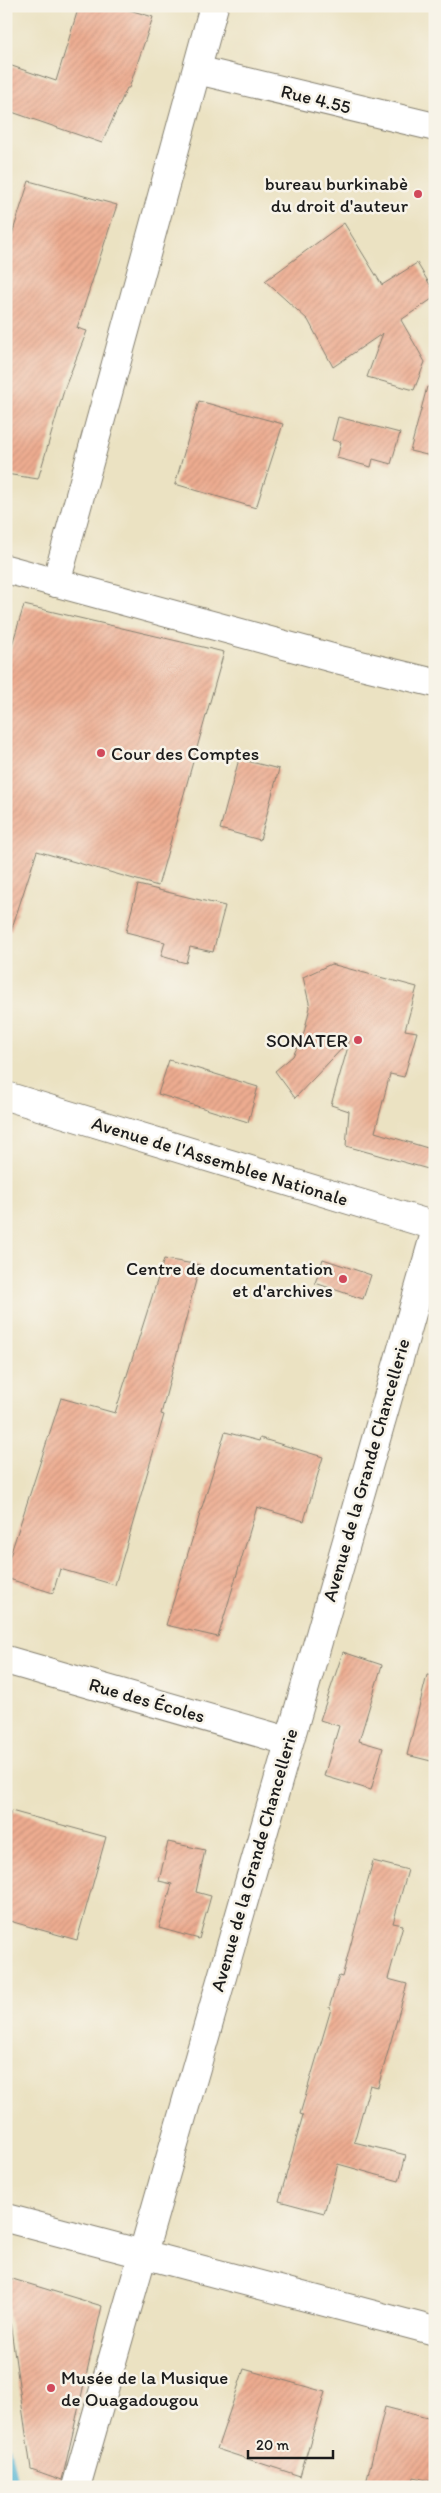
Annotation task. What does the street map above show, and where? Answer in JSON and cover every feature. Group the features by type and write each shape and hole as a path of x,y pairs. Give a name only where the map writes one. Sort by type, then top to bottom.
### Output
{"street":[{"path":"56,583 214,6"},
{"name":"Rue 4.55","path":"197,70 435,127"},
{"path":"6,569 336,659 435,683"},
{"name":"Avenue de l'Assemblee Nationale","path":"6,1096 435,1226"},
{"name":"Avenue de la Grande Chancellerie","path":"76,2487 288,1741 435,1233"},
{"name":"Rue des Écoles","path":"6,1660 288,1741"},
{"path":"6,2218 143,2252 435,2331"}],"building":[{"path":"79,6 116,6 153,17 129,88 127,88 102,143 6,110 6,64 56,81"},
{"path":"29,181 117,205 77,328 87,331 65,387 38,479 6,474 6,253"},
{"path":"344,223 382,285 417,263 435,293 435,297 401,320 425,362 414,390 367,377 383,333 333,367 308,320 265,281"},
{"path":"427,387 435,388 435,441 431,456 410,451"},
{"path":"199,401 283,424 256,508 175,484"},
{"path":"338,417 400,433 391,464 373,459 371,467 337,458 341,442 332,440"},
{"name":"Cour des Comptes","path":"24,605 224,652 158,886 37,851 11,931 6,930 6,665"},
{"path":"239,759 279,769 260,840 220,829"},
{"path":"138,885 225,906 213,952 190,947 186,963 161,956 165,942 126,932"},
{"name":"SONATER","path":"331,964 417,987 405,1030 417,1032 404,1077 390,1074 375,1132 434,1150 428,1169 346,1146 349,1111 331,1105 350,1040 295,1098 275,1071 293,1056 304,1033 310,1007 303,977"},
{"path":"169,1060 258,1087 248,1122 158,1094"},
{"path":"164,1259 200,1265 161,1414 164,1415 115,1585 60,1569 53,1593 6,1578 6,1568 61,1398 115,1413"},
{"name":"Centre de documentation et d'archives","path":"323,1259 371,1275 363,1299 315,1283"},
{"path":"225,1432 259,1441 260,1438 323,1457 304,1521 257,1507 218,1637 166,1625"},
{"path":"343,1652 382,1665 359,1741 383,1748 371,1790 324,1776 339,1726 320,1720"},
{"path":"427,1675 435,1676 435,1762 407,1755"},
{"path":"11,1811 106,1837 77,1940 6,1920 6,1828"},
{"path":"168,1842 205,1850 196,1892 211,1896 199,1939 159,1928 172,1884 159,1881"},
{"path":"373,1861 408,1870 393,1923 403,1925 388,1979 407,1984 378,2087 370,2085 354,2142 406,2155 399,2181 338,2164 324,2213 279,2201 303,2115 300,2114 331,2009 329,2008 339,1976 342,1977"},
{"name":"Musée de la Musique de Ouagadougou","path":"6,2277 102,2306 62,2480 31,2469 6,2294"},
{"path":"244,2369 325,2392 300,2476 217,2449"},
{"path":"385,2407 435,2420 435,2482 414,2477 412,2487 365,2487"}],"waterway":[{"path":"6,2448 14,2487"}],"place":[{"name":"bureau burkinabè du droit d'auteur","path":"418,194"},
{"name":"Cour des Comptes","path":"101,753"},
{"name":"SONATER","path":"358,1040"},
{"name":"Centre de documentation et d'archives","path":"343,1279"},
{"name":"Musée de la Musique de Ouagadougou","path":"51,2388"}]}
